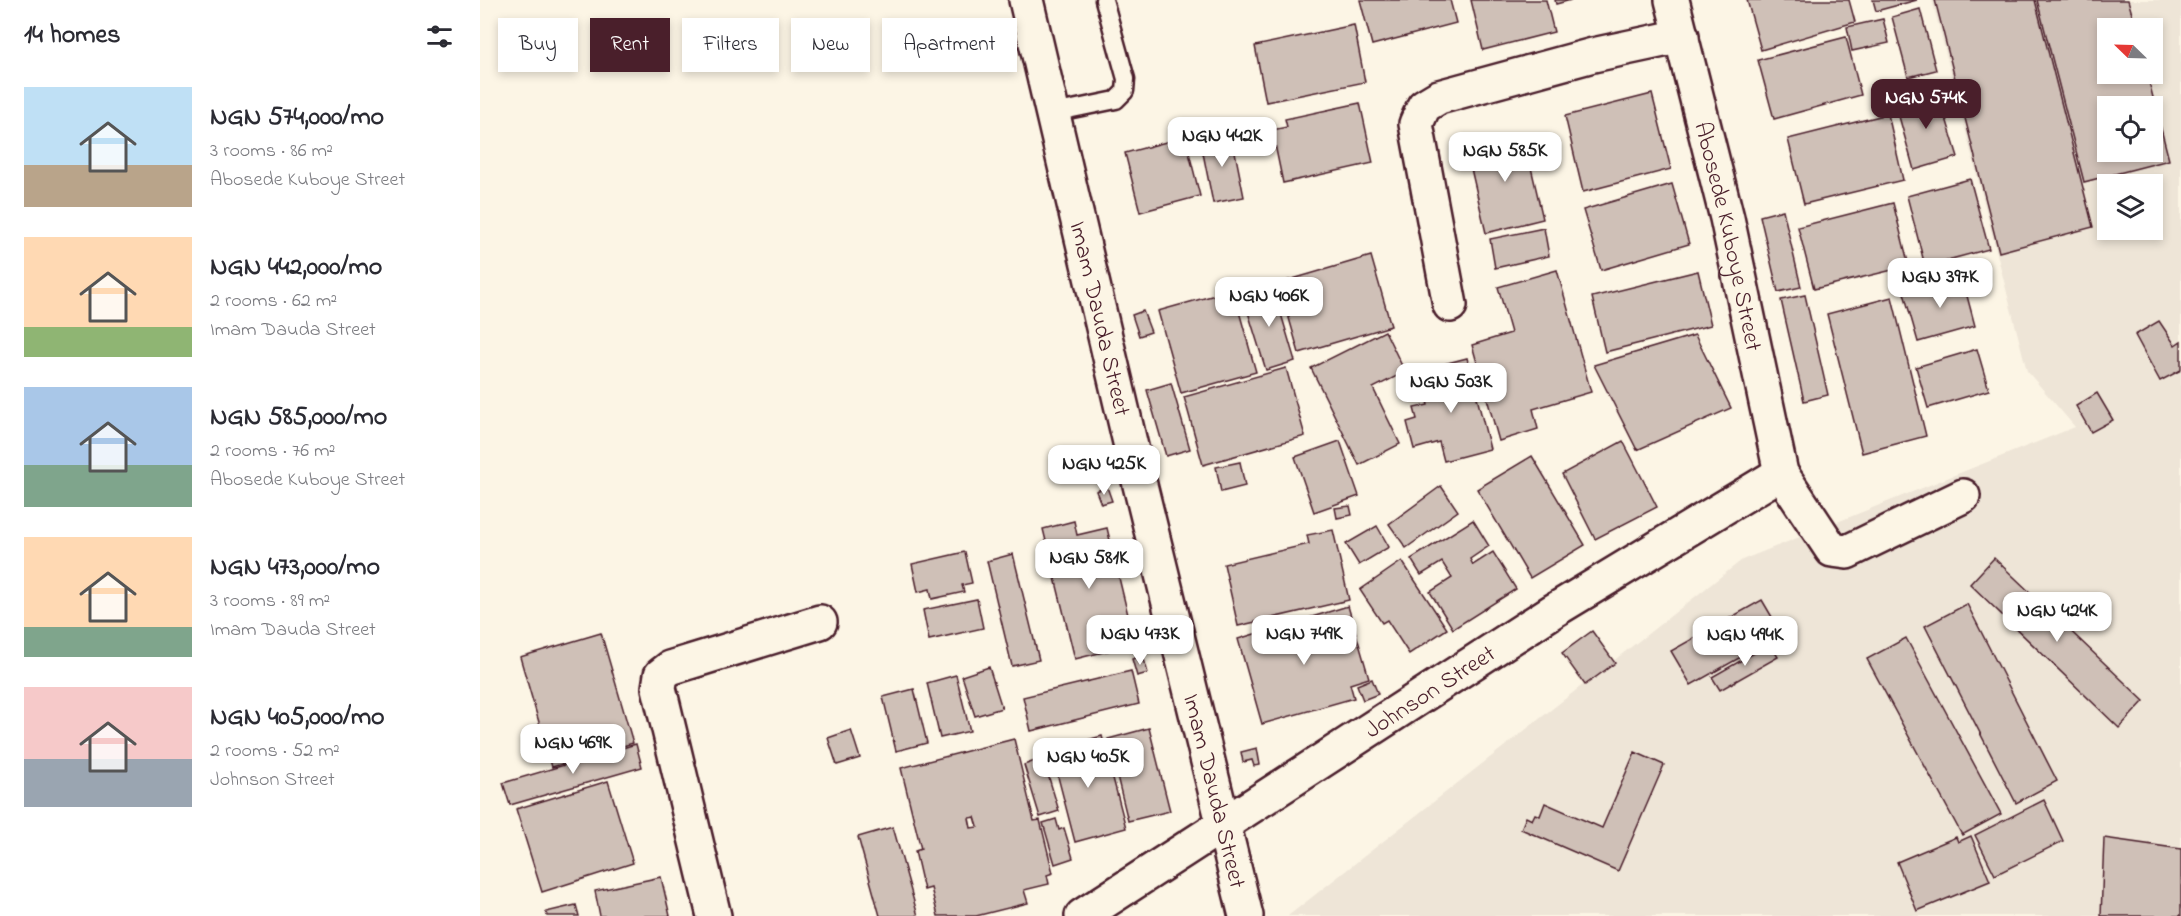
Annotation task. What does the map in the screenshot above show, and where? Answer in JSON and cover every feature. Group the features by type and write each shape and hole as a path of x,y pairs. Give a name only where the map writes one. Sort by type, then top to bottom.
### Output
{"street":[{"name":"Imam Dauda Street","path":"1026,0 1140,485 1246,916"},
{"name":"Abosede Kuboye Street","path":"1672,0 1727,218 1781,473"},
{"path":"1450,305 1416,124 1424,106 1439,97 1593,55 1682,36"},
{"path":"1781,473 1832,550 1847,552 1963,496"},
{"name":"Johnson Street","path":"1082,916 1225,824 1299,773 1543,617 1781,473"},
{"path":"714,916 659,688 662,675 670,668 820,622"}],"lane":[{"path":"1053,112 1116,100 1125,91 1126,79 1104,0"}],"shaded area":[{"path":"1932,0 2181,0 2181,916 1288,916 1742,560 2075,427 2027,371"}],"building":[{"path":"1360,0 1450,0 1456,23 1372,45"},
{"path":"1471,0 1546,0 1554,32 1483,50"},
{"path":"1555,0 1571,0 1556,4"},
{"path":"1747,0 1849,0 1855,22 1761,50"},
{"path":"1873,0 1917,0 1876,11"},
{"path":"1935,0 2035,0 2093,227 1999,252"},
{"path":"2037,0 2128,0 2133,18 2097,18 2097,84 2150,84 2153,96 2097,96 2097,162 2161,162 2115,174 2097,174 2097,179 2084,182"},
{"path":"1920,9 1936,70 1908,77 1892,17"},
{"path":"1883,19 1889,43 1852,51 1847,27"},
{"path":"1354,25 1365,82 1266,102 1255,46"},
{"path":"1846,37 1861,95 1774,119 1758,60"},
{"path":"1937,89 1958,157 1914,170 1895,102"},
{"path":"1652,94 1671,169 1583,192 1565,116"},
{"path":"1360,103 1373,163 1283,183 1272,130 1287,127 1285,119"},
{"path":"1888,114 1903,180 1804,204 1788,139"},
{"path":"1231,132 1244,197 1213,203 1200,138"},
{"path":"1523,133 1543,219 1486,233 1466,147"},
{"path":"1185,137 1200,196 1140,212 1125,153"},
{"path":"2163,137 2169,160 2163,162"},
{"path":"1970,179 1989,249 1925,266 1907,196"},
{"path":"1672,184 1689,244 1601,270 1583,210"},
{"path":"1893,203 1909,266 1814,289 1798,227"},
{"path":"1783,210 1801,287 1778,292 1760,216"},
{"path":"1544,228 1549,256 1495,268 1490,239"},
{"path":"1371,256 1391,326 1299,353 1279,283"},
{"path":"1557,270 1591,392 1533,409 1538,429 1499,441 1472,345 1511,333 1498,287"},
{"path":"1698,271 1711,325 1605,352 1592,297"},
{"path":"1962,277 1975,326 1918,342 1904,293"},
{"path":"1273,287 1295,361 1266,370 1243,296"},
{"path":"1233,290 1256,372 1181,393 1158,311"},
{"path":"1805,295 1828,395 1804,401 1781,300"},
{"path":"1892,297 1926,436 1862,453 1827,314"},
{"path":"1143,311 1151,332 1139,336 1132,315"},
{"path":"2159,321 2175,345 2181,341 2181,370 2160,381 2135,335"},
{"path":"1385,331 1405,372 1373,388 1400,444 1359,465 1311,368"},
{"path":"1695,335 1731,408 1637,450 1594,365"},
{"path":"1977,349 1989,390 1928,408 1916,367"},
{"path":"1467,358 1490,449 1444,461 1439,442 1414,449 1407,422 1417,419 1414,408 1428,405 1423,386 1440,381 1436,366"},
{"path":"1286,368 1305,436 1203,465 1184,397"},
{"path":"1171,383 1190,449 1166,456 1147,390"},
{"path":"2097,393 2113,420 2091,432 2076,406"},
{"path":"1340,441 1359,496 1314,512 1295,457"},
{"path":"1623,441 1657,507 1595,539 1562,474"},
{"path":"1532,456 1585,545 1530,578 1477,489"},
{"path":"1240,462 1245,486 1221,492 1216,467"},
{"path":"1441,486 1458,511 1406,548 1389,524"},
{"path":"1107,487 1112,501 1101,504 1096,491"},
{"path":"1350,506 1352,515 1337,518 1335,508"},
{"path":"1473,520 1489,546 1470,559 1473,565 1493,552 1516,589 1453,629 1430,592 1452,578 1442,562 1421,575 1411,559"},
{"path":"1074,521 1077,535 1107,528 1135,644 1075,659 1043,529"},
{"path":"1377,526 1389,547 1359,565 1346,544"},
{"path":"1333,530 1349,600 1238,626 1224,564 1309,544 1307,535"},
{"path":"965,552 972,583 962,585 964,592 932,599 930,589 918,592 912,564"},
{"path":"1013,554 1039,660 1012,666 987,561"},
{"path":"1994,558 2144,701 2119,728 1970,584"},
{"path":"1402,561 1447,629 1409,654 1387,620 1382,623 1360,590"},
{"path":"977,599 983,628 929,640 923,610"},
{"path":"1762,600 1782,634 1691,685 1671,651"},
{"path":"1967,604 2057,781 2016,803 1925,626"},
{"path":"1348,606 1369,678 1350,684 1354,698 1262,724 1238,639 1291,623 1299,649 1309,645 1302,620"},
{"path":"1592,631 1615,663 1585,685 1562,653"},
{"path":"601,633 633,743 552,767 520,657"},
{"path":"1906,638 2001,814 1962,835 1867,659"},
{"path":"1770,644 1778,657 1720,690 1712,677"},
{"path":"1143,656 1148,673 1137,676 1132,659"},
{"path":"989,667 1002,708 975,716 962,676"},
{"path":"1131,671 1139,704 1031,731 1023,697"},
{"path":"956,675 970,731 940,738 927,683"},
{"path":"1372,679 1378,694 1363,700 1357,685"},
{"path":"914,689 927,743 896,751 883,697"},
{"path":"1149,728 1170,811 1128,821 1108,739"},
{"path":"851,730 860,758 837,765 828,738"},
{"path":"1102,736 1126,828 1075,842 1051,750"},
{"path":"1014,739 1034,821 1040,820 1053,873 1047,875 1049,884 1024,890 1028,903 976,916 938,916 931,888 924,890 915,851 921,849 901,768","holes":["975,817 978,827 971,828 969,818"]},
{"path":"636,744 642,767 510,805 503,783"},
{"path":"1257,748 1260,765 1254,766 1252,760 1243,762 1241,752"},
{"path":"1635,752 1664,765 1618,871 1521,829 1526,817 1532,820 1535,814 1540,816 1545,803 1602,828"},
{"path":"1043,758 1059,811 1040,817 1024,765"},
{"path":"608,781 633,863 542,892 516,809"},
{"path":"2044,800 2063,841 1995,875 1975,835"},
{"path":"1056,819 1059,830 1064,828 1073,858 1055,864 1043,823"},
{"path":"893,827 918,916 880,916 858,837"},
{"path":"1971,836 1990,881 1917,911 1897,862 1956,837 1958,842"},
{"path":"2104,838 2181,849 2181,916 2101,916"},
{"path":"661,877 670,916 600,916 595,891"},
{"path":"576,905 579,916 547,916 546,912"}]}
